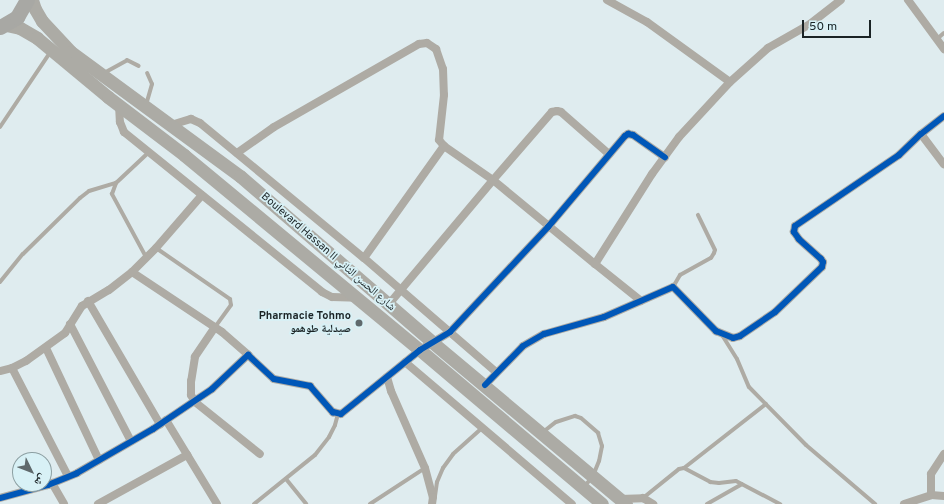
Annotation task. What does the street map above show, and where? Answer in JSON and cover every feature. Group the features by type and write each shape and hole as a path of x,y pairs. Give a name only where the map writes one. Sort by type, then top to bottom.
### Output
{"highway":[{"path":"2,26 21,12 27,0"}],"main road":[{"name":"Boulevard Hassan II شارع الحسن الثاني","path":"32,0 35,9 48,27 71,52 145,108 171,125 240,176 432,342 623,501"},
{"name":"Boulevard Hassan II شارع الحسن الثاني","path":"2,26 14,26 30,33 52,50 206,173 420,350 602,504"}],"street":[{"path":"607,0 647,22 730,82"},
{"path":"595,264 679,137 730,82 768,48 810,24 841,0"},
{"path":"908,0 944,49"},
{"path":"237,153 274,127 419,44 427,43 436,48 443,69 444,95 439,140 444,146 493,180 548,227 641,301"},
{"path":"119,105 121,128 202,195 322,292 332,297 357,298"},
{"path":"389,304 552,112 561,112 609,154"},
{"path":"485,385 523,346 544,334 604,317 673,287 716,331 733,338 751,330 775,312 822,266 823,262 821,259 799,239 794,232 795,226 899,154 944,116"},
{"path":"171,125 185,120 197,121 401,289 496,372"},
{"path":"132,272 215,327 274,379 310,386 333,412 338,414 345,412 420,350 450,332 548,227 609,154 628,134 638,137 665,157"},
{"path":"921,134 944,164"},
{"path":"364,258 444,146"},
{"path":"0,371 12,368 46,348 65,333 78,311 88,301 109,290 147,258 202,195"},
{"path":"88,301 163,422 187,454 217,504"},
{"path":"70,324 131,441"},
{"path":"215,327 195,357 191,391 195,402 260,454"},
{"path":"46,348 99,460"},
{"path":"64,504 52,483 99,460 195,402 234,370 248,355"},
{"path":"405,362 572,504"},
{"path":"12,368 68,476"},
{"path":"387,377 391,391 424,468 433,503"},
{"path":"98,504 187,454"},
{"path":"931,495 931,474 944,454"},
{"path":"0,498 21,492"},
{"path":"904,504 931,495 944,496"},
{"path":"623,501 643,498 653,504"}],"lane":[{"path":"936,39 944,33"},
{"path":"0,127 52,50"},
{"path":"101,75 124,61 129,61 139,66"},
{"path":"145,108 152,84 147,73"},
{"path":"0,282 23,254 80,198 89,191 116,183 149,152"},
{"path":"116,183 112,194 114,201 147,258"},
{"path":"673,287 680,275 711,258 714,253 715,250 698,215"},
{"path":"156,248 230,299 231,305 215,327"},
{"path":"722,334 730,350 738,359 749,387 806,445 875,504"},
{"path":"643,498 766,404"},
{"path":"254,504 315,455 323,446 335,425 338,414"},
{"path":"542,433 556,422 570,416 581,418 598,433 602,446 599,462 593,476 583,489"},
{"path":"433,503 437,482 443,468 453,454 482,428"},
{"path":"370,504 424,468"},
{"path":"684,468 710,482 720,483 736,481 780,504"},
{"path":"286,479 306,504"},
{"path":"707,504 742,484"}],"cycle path":[{"path":"485,385 523,346 544,334 604,317 673,287 716,331 733,338 740,336 775,312 822,267 823,262 821,259 799,239 794,232 795,226 899,155 921,134 944,116"},
{"path":"0,498 48,485 77,473 153,429 212,389 248,355 274,379 310,386 333,412 341,414 420,350 450,332 548,227 625,136 628,134 633,135 665,157"}],"place":[{"name":"Pharmacie Tohmo صيدلية طوهمو","path":"359,323"}]}
